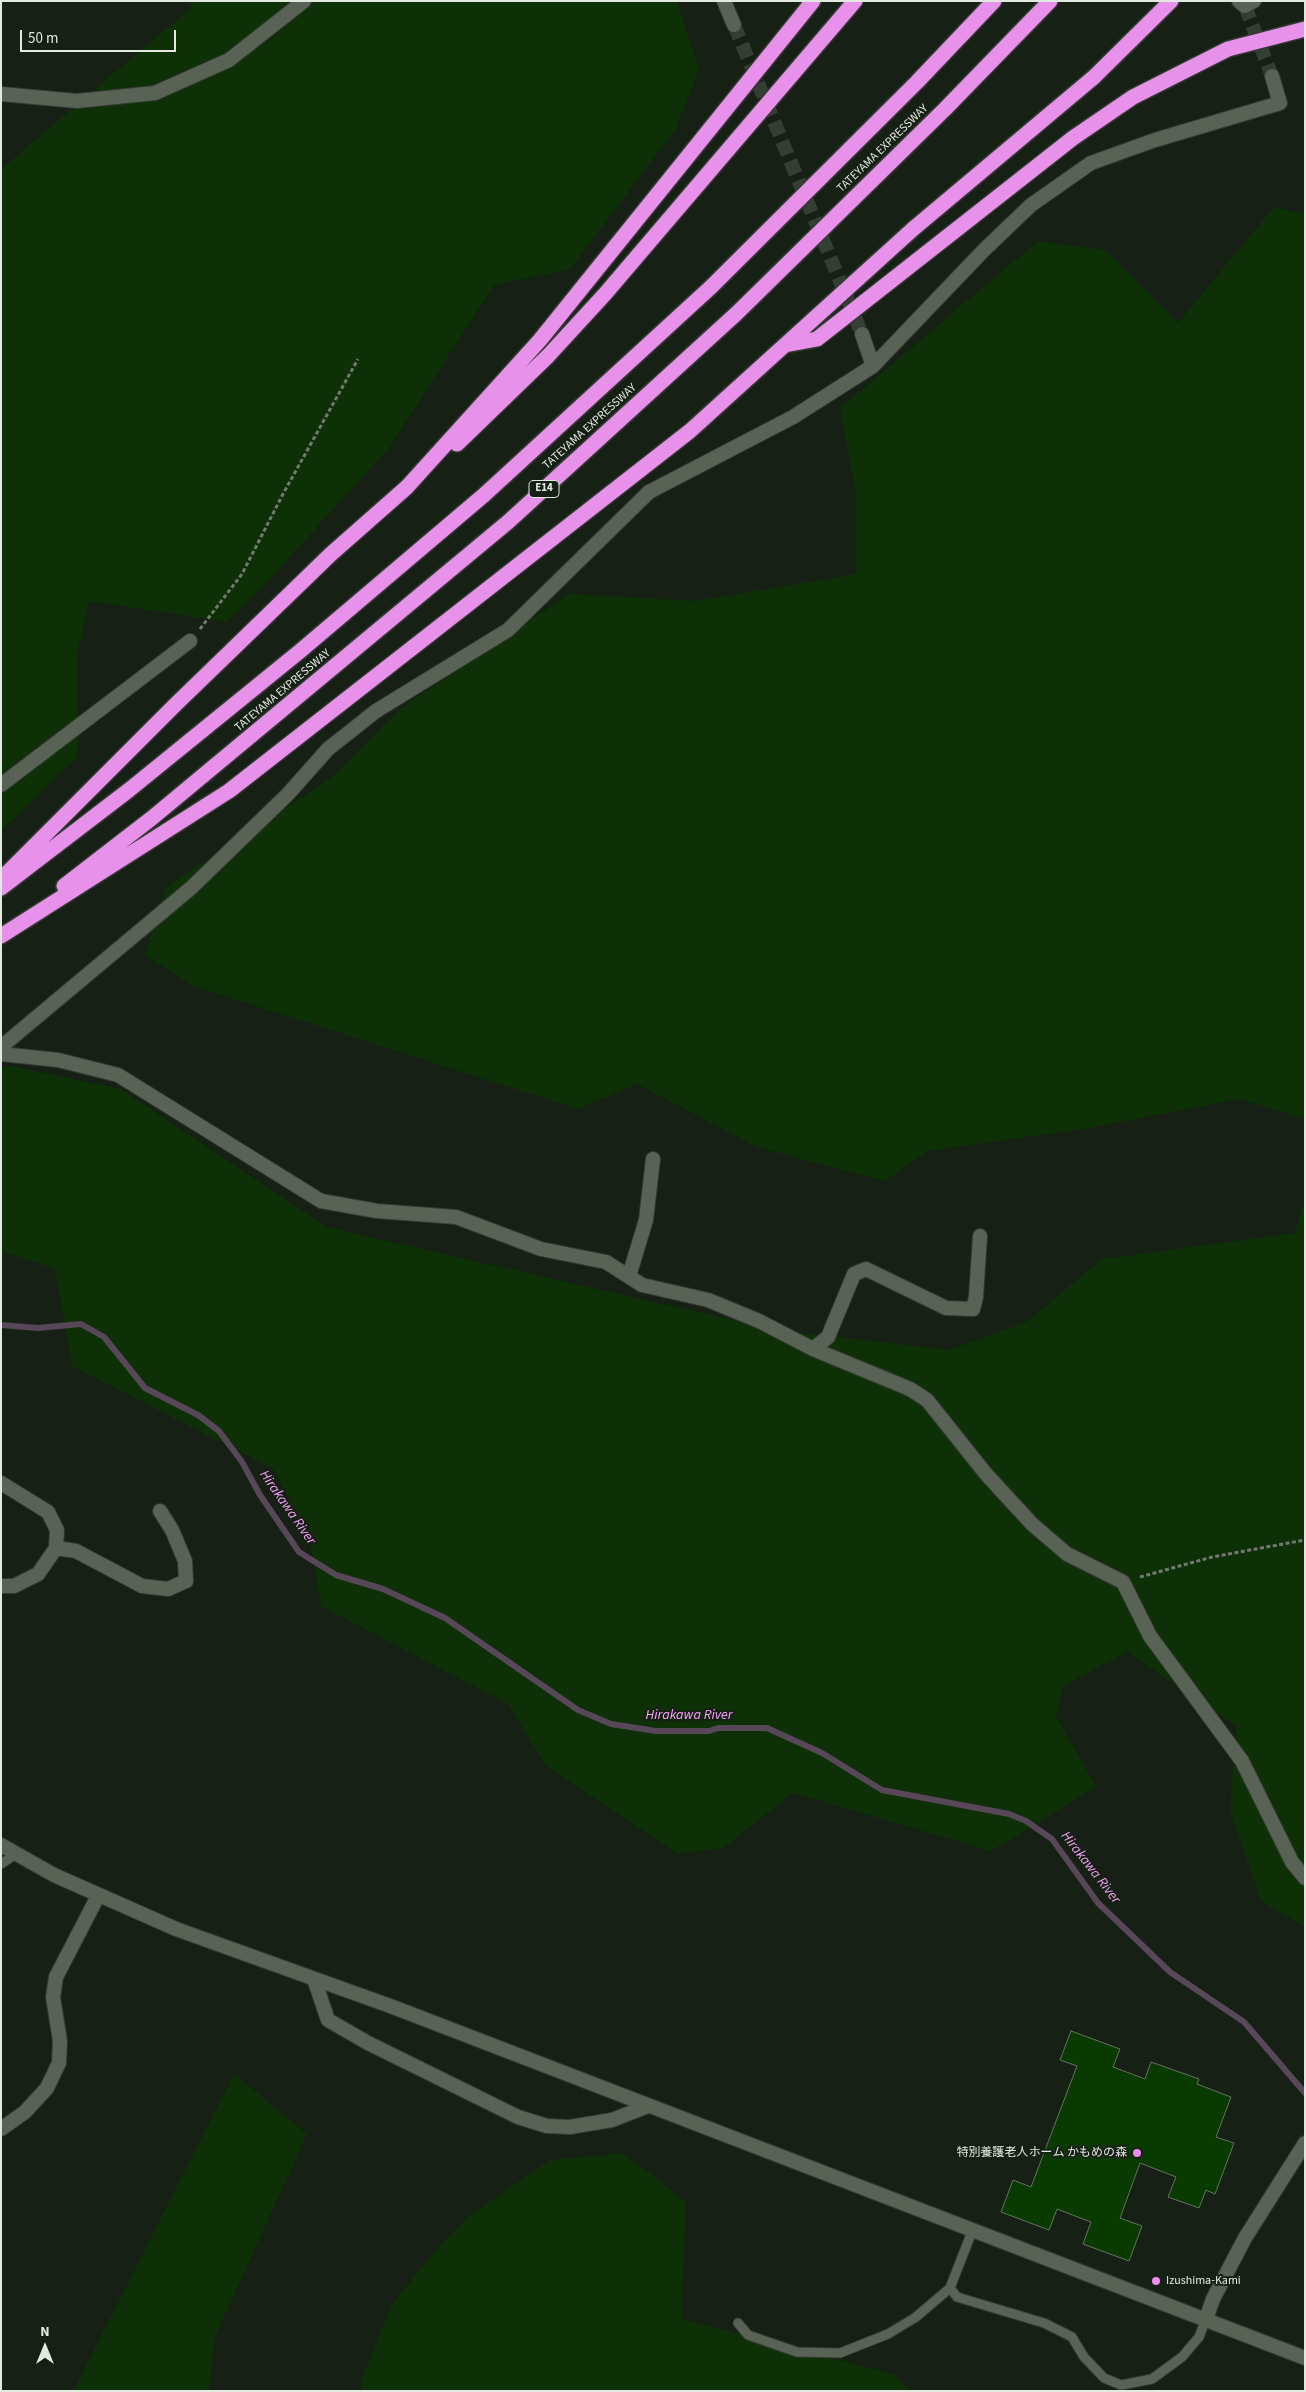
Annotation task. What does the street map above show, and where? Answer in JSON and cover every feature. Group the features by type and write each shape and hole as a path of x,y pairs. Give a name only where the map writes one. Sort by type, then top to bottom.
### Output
{"highway":[{"path":"408,488 552,324 813,1"},
{"path":"1,879 175,705 332,554 476,427 560,342 686,200 855,1"},
{"name":"TATEYAMA EXPRESSWAY","path":"1,888 129,790 299,652 484,495 710,287 917,82 994,1"},
{"name":"TATEYAMA EXPRESSWAY","path":"1,935 152,818 508,522 738,313 945,110 1050,1"},
{"path":"1,935 229,791 690,431 913,229 1094,77 1171,1"},
{"path":"785,345 817,339 1073,138 1133,97 1228,49 1305,29"}],"street":[{"path":"1,94 77,101 154,93 229,60 304,1"},
{"path":"724,1 734,25"},
{"path":"1239,1 1245,6 1254,1"},
{"path":"1,1047 191,888 288,794 328,749 376,711 508,630 649,492 793,416 873,366 984,250 1031,205 1091,163 1154,140 1280,103 1272,76"},
{"path":"862,334 873,366"},
{"path":"1,785 190,641"},
{"path":"1,1054 58,1060 118,1075 321,1200 377,1210 456,1218 541,1249 606,1262 642,1285 708,1300 759,1321 813,1349 910,1389 927,1400 986,1474 1032,1524 1067,1554 1123,1582 1150,1636 1242,1761 1292,1862 1305,1878"},
{"path":"629,1276 646,1220 653,1159"},
{"path":"813,1349 828,1336 854,1274 866,1269 946,1308 973,1309 976,1297 980,1236"},
{"path":"1,1483 48,1512 57,1530 56,1548 38,1574 14,1586 1,1586"},
{"path":"56,1548 76,1551 142,1586 168,1589 186,1581 185,1561 172,1530 160,1511"},
{"path":"1,1845 98,1896 176,1929 314,1979 973,2229 1305,2358"},
{"path":"1,2129 25,2112 47,2088 59,2063 60,2041 53,1997 56,1977 98,1896"},
{"path":"314,1979 328,2020 368,2043 518,2117 547,2126 570,2128 612,2120 648,2106"},
{"path":"1206,2319 1213,2299 1245,2238 1305,2143"}],"lane":[{"path":"1,1864 16,1854"},
{"path":"738,2323 748,2335 797,2352 840,2353 888,2334 916,2318 950,2288 973,2229"},
{"path":"950,2288 958,2297 1044,2323 1072,2336 1084,2357 1104,2378 1121,2385 1152,2380 1182,2357 1199,2336 1206,2319"}],"path":[{"path":"190,641 242,574 283,494 358,359"},
{"path":"1123,1582 1212,1557 1305,1540"}],"green space":[{"path":"187,1 677,1 699,70 675,130 570,269 494,285 389,448 266,583 227,622 89,601 77,655 77,757 1,831 1,169 192,7"},
{"path":"1274,207 1305,214 1305,1119 1239,1099 1084,1129 928,1151 885,1181 757,1147 637,1084 578,1109 193,986 145,955 166,887 335,775 403,707 569,594 695,601 856,574 856,495 840,408 1038,241 1105,250 1178,323"},
{"path":"11,1066 121,1089 326,1227 777,1330 950,1350 1028,1321 1102,1259 1295,1233 1305,1198 1305,1927 1261,1901 1230,1811 1236,1726 1127,1652 1063,1686 1056,1716 1096,1787 991,1851 793,1793 723,1848 678,1854 546,1766 508,1704 321,1606 310,1540 273,1469 72,1366 55,1269 1,1251 1,1068"},
{"path":"234,2074 307,2134 214,2339 209,2391 73,2391"},
{"path":"622,2153 652,2174 686,2203 681,2319 894,2374 910,2391 362,2391 362,2378 392,2304 429,2258 467,2217 550,2160"}],"building":[{"name":"特別養護老人ホーム かもめの森","path":"1071,2031 1120,2049 1113,2067 1145,2079 1151,2062 1199,2079 1197,2084 1231,2097 1216,2137 1234,2143 1215,2194 1206,2190 1199,2208 1168,2197 1176,2177 1140,2163 1120,2218 1142,2226 1129,2261 1083,2244 1091,2222 1057,2209 1049,2230 1001,2212 1013,2180 1031,2187 1077,2066 1060,2060"}],"waterway":[{"name":"Hirakawa River","path":"1,1325 38,1328 81,1324 104,1337 145,1388 198,1415 219,1431 242,1462 260,1495 299,1552 336,1575 383,1589 445,1618 578,1710 611,1724 656,1731 767,1728 822,1753 882,1790 1009,1814 1026,1821 1052,1839 1098,1903 1170,1972 1244,2022 1305,2093"}],"tunnel":[{"path":"1245,6 1272,76"},
{"path":"734,25 862,334"}],"place":[{"name":"特別養護老人ホーム かもめの森","path":"1137,2153"},
{"name":"Izushima-Kami","path":"1156,2281"}]}
